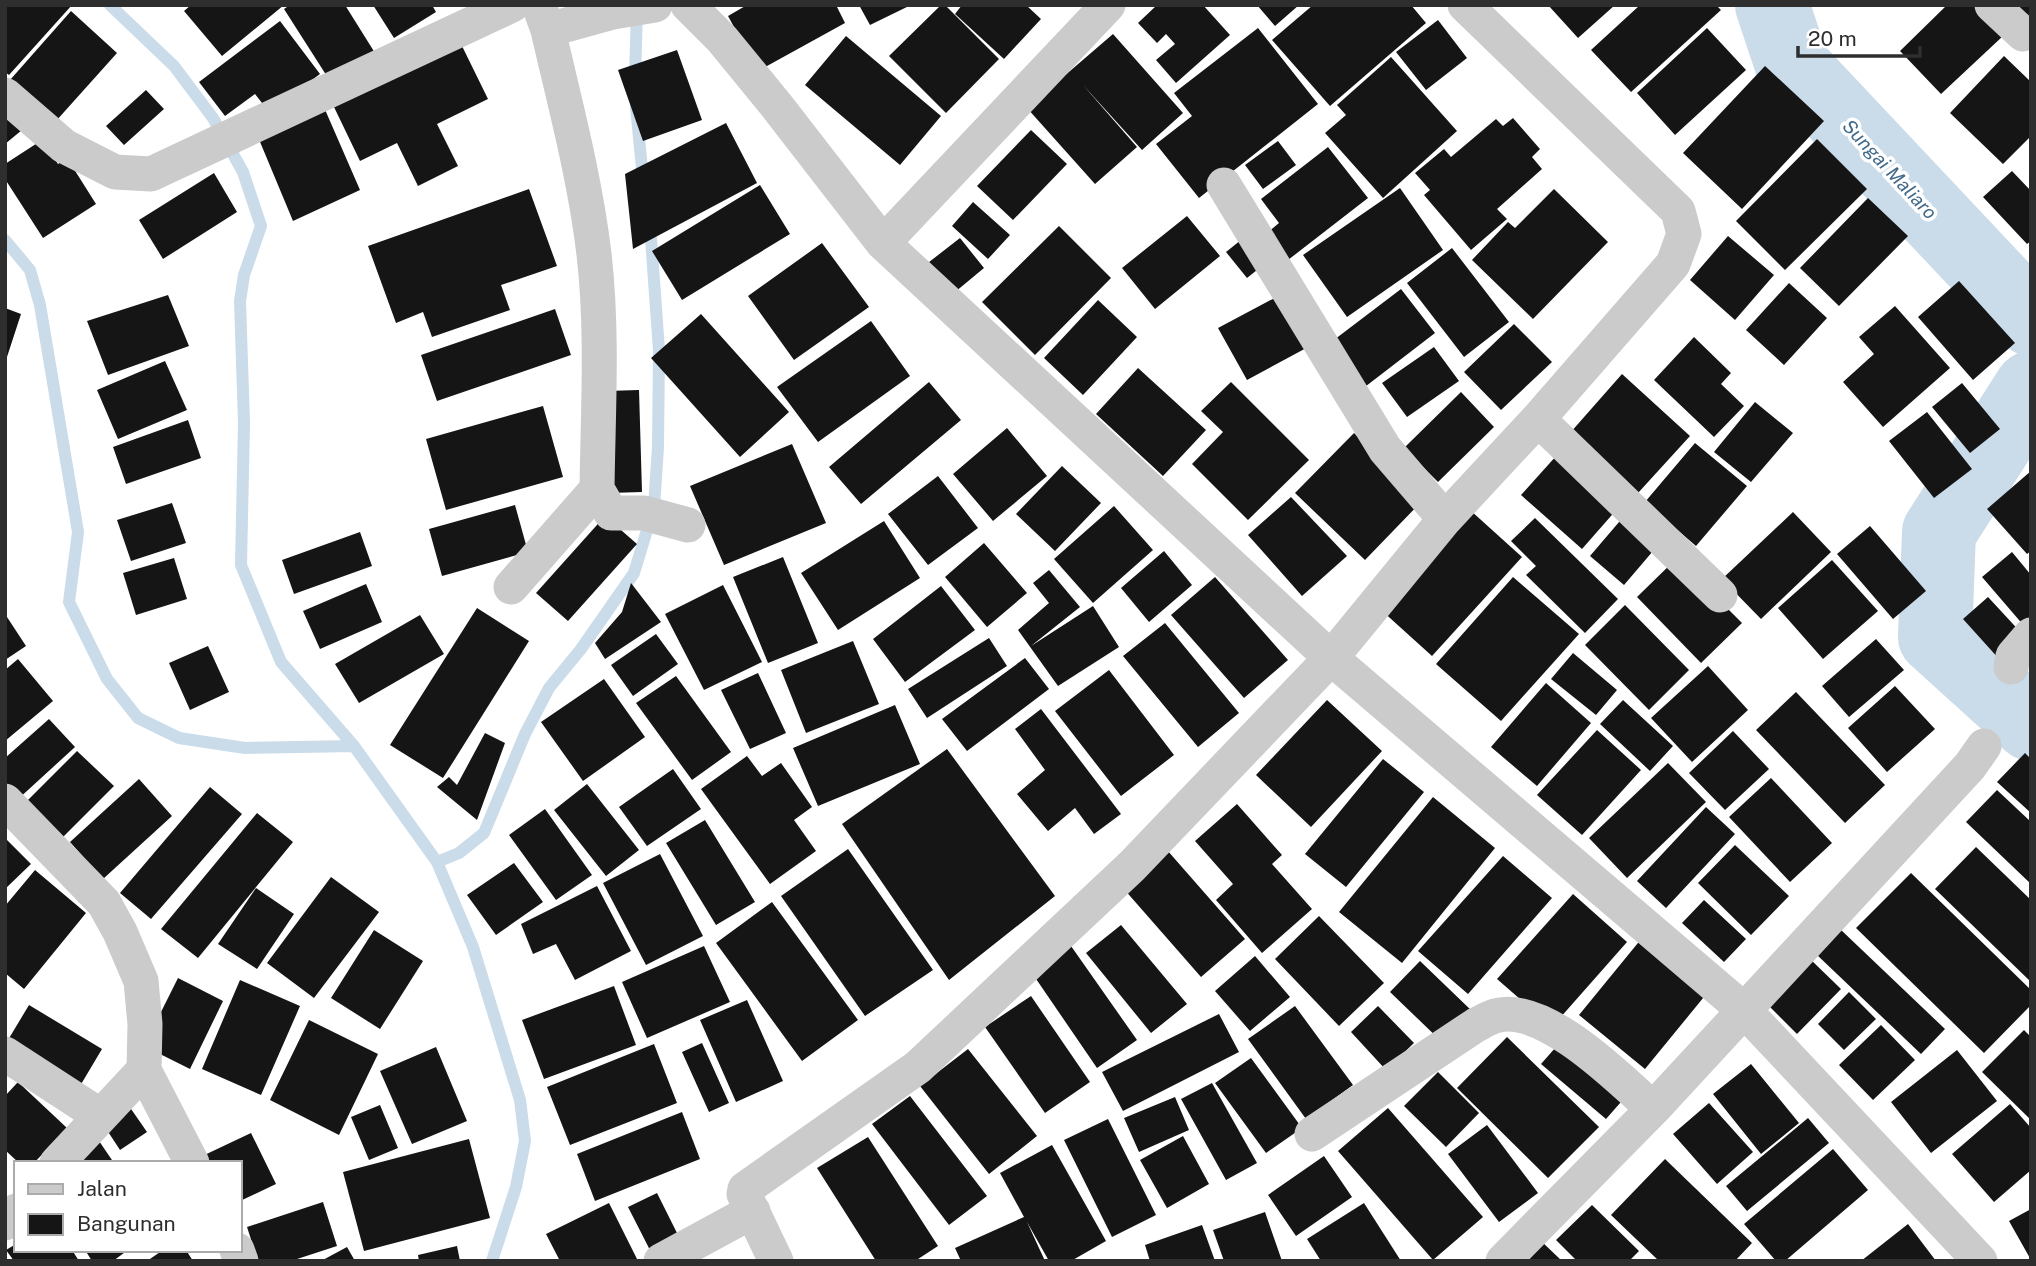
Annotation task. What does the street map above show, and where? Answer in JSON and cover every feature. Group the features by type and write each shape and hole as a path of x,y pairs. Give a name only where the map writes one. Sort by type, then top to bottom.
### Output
{"street":[{"path":"5,95 64,146 115,172 151,174 512,5"},
{"path":"655,5 544,18 581,172 594,254 599,327 597,489 611,513 643,513 688,525"},
{"path":"688,5 722,39 792,123 883,243 1331,658 1744,1010 1980,1261"},
{"path":"883,243 1108,5"},
{"path":"776,1261 744,1194 745,1189 918,1067 1132,866 1331,658 1445,519 1538,419 1673,264 1684,234 1678,211 1465,5"},
{"path":"1992,5 2023,34"},
{"path":"1224,185 1385,449 1445,519"},
{"path":"1538,419 1720,595"},
{"path":"512,587 597,489"},
{"path":"2011,667 2013,656 2031,635"},
{"path":"1503,1261 1653,1109 1970,766 1984,746"},
{"path":"5,801 104,903 120,932 141,981 145,1024 144,1070 191,1161"},
{"path":"1312,1134 1476,1025 1497,1015 1525,1018 1583,1045 1653,1109"},
{"path":"5,1054 99,1115"},
{"path":"59,1161 144,1070"},
{"path":"661,1261 752,1211"}],"building":[{"path":"5,5 72,5 9,75 5,72"},
{"path":"191,5 284,5 222,56 184,11"},
{"path":"290,5 345,5 375,53 330,81 284,9"},
{"path":"373,5 432,5 436,12 394,38"},
{"path":"747,5 836,5 845,23 758,71 728,16"},
{"path":"859,5 911,5 870,25"},
{"path":"941,5 945,5 999,59 946,113 889,56"},
{"path":"962,5 1026,5 1041,19 1004,59 955,14"},
{"path":"1157,5 1203,5 1230,35 1176,83 1156,60 1175,44 1166,34 1157,43 1138,23"},
{"path":"1257,5 1299,5 1275,26"},
{"path":"1313,5 1411,5 1426,23 1330,106 1272,40"},
{"path":"1548,5 1615,5 1578,38"},
{"path":"1640,5 1716,5 1721,10 1631,92 1591,50"},
{"path":"1947,5 1975,5 2003,36 1941,94 1900,51"},
{"path":"2006,5 2031,5 2031,29"},
{"path":"71,11 117,53 56,121 10,80"},
{"path":"1438,20 1467,58 1426,90 1396,52"},
{"path":"280,21 320,74 269,112 255,94 225,116 199,82"},
{"path":"1258,28 1318,104 1199,198 1156,144 1192,116 1174,93"},
{"path":"1707,28 1746,70 1675,135 1637,93"},
{"path":"1113,34 1183,113 1142,150 1083,85 1137,147 1095,184 1027,108"},
{"path":"846,36 941,116 900,165 805,85"},
{"path":"462,46 488,99 437,124 458,166 418,186 397,143 360,161 334,107"},
{"path":"677,50 702,120 643,141 618,70"},
{"path":"2004,56 2031,82 2031,136 2003,164 1950,113"},
{"path":"1391,57 1457,131 1383,198 1325,133 1346,115 1337,105"},
{"path":"1765,66 1824,121 1742,209 1683,153"},
{"path":"146,90 164,109 124,145 106,126"},
{"path":"323,105 360,190 293,221 258,137"},
{"path":"5,111 22,130 5,144"},
{"path":"1513,118 1540,149 1532,157 1542,169 1497,209 1507,219 1471,250 1424,195 1430,190 1415,173 1444,149 1451,157 1496,119 1503,126"},
{"path":"726,123 757,183 633,249 625,174"},
{"path":"1031,130 1067,164 1013,220 977,186"},
{"path":"1817,139 1867,189 1785,270 1736,221"},
{"path":"42,140 58,164 67,158 96,204 43,238 5,179 5,164"},
{"path":"1278,141 1296,165 1263,189 1245,165"},
{"path":"1328,147 1368,198 1288,260 1267,233 1279,223 1261,199"},
{"path":"2012,171 2031,191 2031,241 2027,244 1983,197"},
{"path":"214,173 237,212 163,259 139,220"},
{"path":"760,185 790,234 682,300 652,251"},
{"path":"1400,188 1443,250 1347,317 1303,255"},
{"path":"529,189 557,266 501,285 510,310 432,337 423,312 396,323 368,246"},
{"path":"1554,189 1608,242 1533,319 1472,260 1508,222 1515,228"},
{"path":"1868,198 1908,236 1839,306 1800,268"},
{"path":"973,202 1010,235 988,259 952,226"},
{"path":"1187,216 1220,256 1155,309 1122,268"},
{"path":"1059,226 1111,278 1035,355 982,302"},
{"path":"1246,236 1267,262 1247,278 1226,252"},
{"path":"1728,236 1774,275 1735,320 1690,280"},
{"path":"960,238 984,268 949,297 924,266"},
{"path":"822,243 869,307 794,360 748,296"},
{"path":"1452,248 1509,322 1464,357 1407,283"},
{"path":"1959,281 2015,343 1973,380 1918,317"},
{"path":"1789,283 1827,318 1784,365 1746,330"},
{"path":"1401,289 1435,333 1357,393 1322,349"},
{"path":"1282,294 1310,346 1247,380 1218,328"},
{"path":"168,295 189,346 108,375 87,321"},
{"path":"1098,300 1137,337 1083,395 1044,358"},
{"path":"1895,306 1950,368 1883,427 1843,382 1874,354 1859,337"},
{"path":"5,308 21,314 6,360 5,359"},
{"path":"555,309 571,355 437,401 421,355"},
{"path":"701,314 789,412 740,457 651,358"},
{"path":"871,321 910,376 818,442 777,387"},
{"path":"1514,324 1552,362 1501,410 1464,372"},
{"path":"1694,337 1731,373 1721,384 1744,406 1714,437 1654,380"},
{"path":"1434,347 1459,381 1407,417 1382,383"},
{"path":"165,361 187,410 118,439 97,390"},
{"path":"1138,368 1206,430 1163,476 1096,414"},
{"path":"1622,374 1690,436 1638,493 1570,433"},
{"path":"929,382 961,420 861,504 829,467"},
{"path":"1231,382 1309,460 1248,520 1192,464 1223,432 1201,411"},
{"path":"1962,383 2000,429 1970,453 1932,407"},
{"path":"639,390 642,492 609,493 606,391"},
{"path":"1461,392 1494,427 1438,482 1404,448"},
{"path":"1755,402 1793,433 1751,482 1714,452"},
{"path":"543,406 563,477 446,510 426,439"},
{"path":"1927,412 1972,469 1934,498 1889,441"},
{"path":"188,420 201,458 126,484 113,447"},
{"path":"1007,428 1047,476 993,521 953,474"},
{"path":"1354,433 1423,500 1365,560 1295,493"},
{"path":"1695,443 1747,486 1696,546 1645,502"},
{"path":"792,444 826,523 724,565 690,486"},
{"path":"1557,455 1618,508 1582,549 1521,495"},
{"path":"1062,466 1101,503 1055,551 1016,514"},
{"path":"2031,471 2031,551 2027,554 1987,509"},
{"path":"938,476 978,528 928,565 888,514"},
{"path":"1291,497 1347,556 1302,596 1248,535"},
{"path":"172,503 186,543 131,561 117,520"},
{"path":"515,505 528,552 442,576 429,529"},
{"path":"1114,506 1153,550 1093,603 1054,559"},
{"path":"1470,510 1522,557 1432,656 1380,609"},
{"path":"1793,512 1831,552 1761,619 1722,579"},
{"path":"1625,515 1659,544 1624,585 1590,556"},
{"path":"605,516 637,544 568,621 536,593"},
{"path":"1535,518 1618,599 1585,633 1526,575 1536,566 1511,541"},
{"path":"884,521 920,578 838,630 801,573"},
{"path":"1870,526 1926,591 1893,619 1837,554"},
{"path":"360,532 372,566 294,594 282,560"},
{"path":"984,543 1027,593 987,627 945,577"},
{"path":"1164,551 1192,585 1149,622 1121,588"},
{"path":"2012,552 2031,575 2031,623 2025,627 1982,577"},
{"path":"783,557 818,643 768,663 733,577"},
{"path":"174,558 187,599 136,615 123,573"},
{"path":"1677,558 1742,623 1701,663 1637,597"},
{"path":"1832,560 1878,611 1823,659 1778,608"},
{"path":"1049,570 1080,607 1031,646 1093,606 1119,647 1058,686 1018,630 1049,603 1033,583"},
{"path":"1215,577 1288,660 1244,698 1171,615"},
{"path":"1513,577 1579,634 1501,721 1436,664"},
{"path":"631,583 661,622 605,659 595,643 622,612"},
{"path":"366,584 382,622 320,649 303,611"},
{"path":"723,585 762,662 704,690 665,614"},
{"path":"941,586 975,630 905,682 873,639"},
{"path":"1988,597 2025,637 2000,660 1963,619"},
{"path":"1625,605 1689,670 1649,710 1585,645"},
{"path":"477,608 529,641 443,778 390,745"},
{"path":"5,614 26,646 5,660"},
{"path":"420,615 444,654 359,703 335,664"},
{"path":"1165,623 1239,713 1198,747 1123,656"},
{"path":"656,634 678,664 633,696 611,665"},
{"path":"989,638 1007,666 927,718 908,689"},
{"path":"1876,639 1904,670 1849,717 1822,686"},
{"path":"853,641 879,704 806,733 781,670"},
{"path":"208,646 229,692 190,710 169,663"},
{"path":"1573,653 1617,690 1596,715 1551,679"},
{"path":"1025,658 1049,689 967,751 942,719"},
{"path":"18,659 53,701 5,741 5,670"},
{"path":"1708,666 1748,710 1692,762 1651,718"},
{"path":"1109,670 1174,755 1121,796 1055,711"},
{"path":"758,673 786,733 750,749 721,690"},
{"path":"676,676 731,752 692,780 636,703"},
{"path":"604,679 645,737 583,781 541,722"},
{"path":"1546,683 1591,723 1537,786 1491,747"},
{"path":"1895,686 1935,729 1887,772 1848,728"},
{"path":"1796,692 1885,785 1845,823 1756,730"},
{"path":"1327,700 1382,751 1311,827 1256,775"},
{"path":"1623,700 1673,746 1650,771 1600,724"},
{"path":"895,705 920,764 818,806 793,748"},
{"path":"1041,709 1121,814 1094,834 1075,808 1048,831 1017,794 1045,770 1015,729"},
{"path":"49,719 75,747 16,801 5,788 5,758"},
{"path":"1597,730 1641,770 1582,835 1537,795"},
{"path":"1733,731 1769,769 1725,810 1689,773"},
{"path":"485,733 505,743 477,820 437,787 449,777 457,785"},
{"path":"947,749 1055,896 949,980 842,824"},
{"path":"77,751 114,786 55,845 19,809"},
{"path":"2025,753 2031,759 2031,813 1997,782"},
{"path":"747,756 762,776 781,763 812,807 794,820 816,851 770,884 701,789"},
{"path":"1383,759 1424,792 1346,887 1305,854"},
{"path":"1668,763 1706,802 1627,878 1589,838"},
{"path":"673,769 701,809 647,846 619,807"},
{"path":"1771,778 1832,843 1790,882 1729,817"},
{"path":"139,779 172,816 103,879 70,842"},
{"path":"587,784 639,850 606,876 554,810"},
{"path":"210,787 242,814 151,919 120,893"},
{"path":"1997,790 2031,822 2031,884 1966,822"},
{"path":"1433,797 1495,848 1402,963 1339,912"},
{"path":"1237,804 1282,855 1272,864 1312,909 1262,953 1216,900 1233,884 1195,841"},
{"path":"1706,807 1735,834 1666,908 1637,881"},
{"path":"545,809 592,875 556,900 509,835"},
{"path":"257,813 293,842 198,958 161,929"},
{"path":"705,820 755,902 716,925 666,843"},
{"path":"5,838 31,864 5,889"},
{"path":"1735,845 1789,896 1751,935 1698,883"},
{"path":"1976,847 2031,900 2031,982 1935,889"},
{"path":"848,849 933,970 865,1016 781,896"},
{"path":"1167,850 1245,939 1201,977 1123,888"},
{"path":"660,854 703,936 646,965 603,883"},
{"path":"1503,856 1552,898 1468,994 1418,951"},
{"path":"514,863 543,902 496,935 467,895"},
{"path":"35,870 86,913 24,989 5,973 5,906"},
{"path":"1911,873 2031,990 2031,1005 1984,1053 1856,928"},
{"path":"331,877 379,912 314,998 267,963"},
{"path":"597,886 631,951 575,980 556,944 533,954 521,924"},
{"path":"256,888 294,914 257,969 218,944"},
{"path":"1573,894 1627,942 1552,1027 1497,979"},
{"path":"1704,900 1746,939 1724,962 1682,923"},
{"path":"772,902 858,1020 802,1061 716,943"},
{"path":"1319,916 1384,983 1339,1026 1275,959"},
{"path":"1121,925 1187,1004 1151,1033 1086,953"},
{"path":"1840,929 1945,1029 1921,1054 1816,954"},
{"path":"374,930 423,961 380,1029 331,998"},
{"path":"1642,938 1708,992 1645,1069 1579,1015"},
{"path":"704,946 730,1002 647,1038 622,982"},
{"path":"1071,946 1137,1040 1097,1068 1032,973"},
{"path":"1255,956 1290,997 1250,1031 1215,991"},
{"path":"1808,957 1841,989 1797,1034 1764,1001"},
{"path":"1420,961 1473,1012 1443,1043 1390,992"},
{"path":"178,978 223,1001 190,1069 144,1046"},
{"path":"240,980 300,1006 261,1095 202,1069"},
{"path":"614,986 636,1045 544,1079 522,1020"},
{"path":"1849,992 1876,1019 1844,1050 1818,1024"},
{"path":"1031,996 1090,1082 1045,1113 985,1027"},
{"path":"747,1000 783,1081 736,1102 700,1020"},
{"path":"29,1005 102,1049 77,1091 5,1045"},
{"path":"1295,1006 1353,1085 1306,1119 1248,1039"},
{"path":"1378,1006 1414,1043 1386,1070 1351,1032"},
{"path":"1219,1014 1239,1052 1123,1111 1102,1072"},
{"path":"309,1020 378,1054 339,1135 270,1100"},
{"path":"1881,1025 1915,1060 1873,1100 1839,1065"},
{"path":"2024,1030 2031,1037 2031,1120 1982,1072"},
{"path":"1507,1037 1599,1127 1548,1178 1457,1088"},
{"path":"1563,1039 1628,1094 1606,1119 1541,1064"},
{"path":"702,1043 729,1103 709,1112 682,1052"},
{"path":"654,1044 677,1103 570,1145 547,1087"},
{"path":"436,1047 467,1121 412,1144 380,1071"},
{"path":"968,1049 1037,1136 989,1174 920,1086"},
{"path":"1957,1050 1997,1101 1931,1153 1891,1102"},
{"path":"1251,1058 1302,1128 1266,1153 1215,1083"},
{"path":"1751,1064 1799,1123 1761,1154 1713,1094"},
{"path":"1438,1072 1479,1113 1446,1147 1404,1106"},
{"path":"18,1082 67,1128 36,1161 17,1161 5,1150 5,1096"},
{"path":"1212,1083 1257,1163 1226,1180 1181,1099"},
{"path":"910,1096 987,1196 949,1225 872,1124"},
{"path":"1175,1097 1189,1130 1139,1152 1124,1118"},
{"path":"1709,1103 1753,1152 1717,1184 1673,1134"},
{"path":"2010,1104 2031,1128 2031,1170 1994,1202 1952,1154"},
{"path":"380,1105 398,1148 369,1160 351,1117"},
{"path":"129,1106 147,1132 120,1150 103,1124"},
{"path":"1388,1108 1483,1217 1433,1260 1338,1151"},
{"path":"682,1112 700,1159 595,1201 577,1154"},
{"path":"1808,1118 1829,1143 1747,1211 1726,1186"},
{"path":"1108,1119 1156,1215 1112,1237 1064,1140"},
{"path":"1487,1125 1538,1193 1499,1222 1448,1154"},
{"path":"251,1133 276,1184 242,1200 242,1161 196,1159"},
{"path":"1183,1136 1209,1184 1167,1208 1140,1160"},
{"path":"868,1137 938,1246 915,1261 876,1261 817,1168"},
{"path":"97,1138 113,1161 64,1161"},
{"path":"469,1139 490,1218 364,1251 343,1172"},
{"path":"1052,1145 1106,1241 1071,1261 1049,1261 1027,1222 1045,1261 961,1261 955,1248 1024,1217 1000,1173"},
{"path":"1833,1149 1868,1190 1785,1261 1776,1261 1744,1224"},
{"path":"1324,1156 1352,1197 1296,1236 1268,1195"},
{"path":"1665,1159 1752,1243 1735,1261 1659,1261 1611,1215"},
{"path":"657,1193 680,1239 652,1254 628,1207"},
{"path":"323,1202 337,1246 291,1261 258,1261 247,1227"},
{"path":"609,1203 638,1261 560,1261 546,1234"},
{"path":"1364,1203 1401,1261 1321,1261 1307,1239"},
{"path":"1592,1205 1639,1251 1629,1261 1577,1261 1556,1240"},
{"path":"2031,1209 2031,1260 2009,1221"},
{"path":"1265,1212 1282,1261 1224,1261 1213,1230"},
{"path":"1908,1224 1936,1261 1861,1261"},
{"path":"1202,1225 1215,1261 1150,1261 1145,1245"},
{"path":"1540,1240 1562,1261 1519,1261"},
{"path":"14,1245 14,1252 73,1252 79,1261 14,1261 6,1250"},
{"path":"457,1246 460,1261 419,1261 418,1255"},
{"path":"347,1247 355,1261 321,1261"},
{"path":"86,1252 125,1252 113,1261 92,1261"},
{"path":"160,1252 187,1252 193,1261 147,1261"}],"waterway":[{"path":"110,5 174,66 213,118 243,172 261,226 244,275 240,301 244,423 241,565 281,662 354,746 437,862 473,947 520,1100 525,1141 516,1187 492,1261"},
{"name":"Sungai Maliaro","path":"1772,5 1792,65 2031,319"},
{"path":"635,78 637,9"},
{"path":"636,107 643,179"},
{"path":"437,862 459,853 484,833 525,734 549,688 581,649 634,573 654,507 658,447 659,350 650,225"},
{"path":"5,240 30,270 40,305 78,532 69,602 107,679 138,718 179,738 245,748 354,746"},
{"name":"Sungai Maliaro","path":"2031,388 1939,532 1935,637 2031,724"}]}
